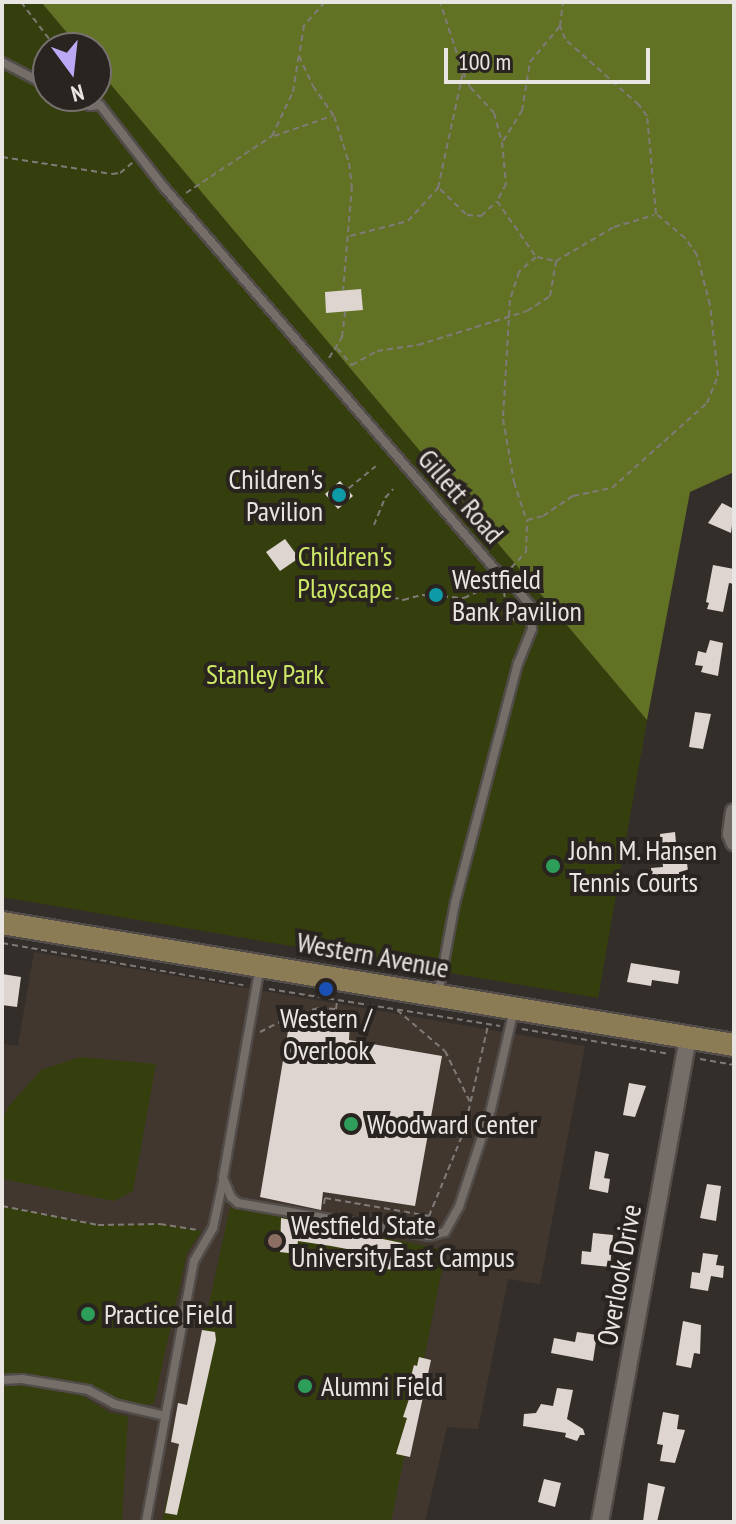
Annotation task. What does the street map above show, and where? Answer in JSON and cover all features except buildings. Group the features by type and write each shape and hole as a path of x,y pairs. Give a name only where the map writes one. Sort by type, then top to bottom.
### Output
{"main road":[{"name":"Western Avenue","path":"2,923 258,977 437,996 512,1018 686,1047 734,1045"}],"street":[{"path":"734,812 731,834 734,842"},
{"name":"Overlook Drive","path":"600,1522 686,1047"}],"lane":[{"path":"2,62 32,78"},
{"name":"Gillett Road","path":"106,112 175,200 493,567 517,588 533,615 532,629 518,663 455,903 437,996"},
{"path":"146,1522 194,1261 213,1228 258,977"},
{"path":"223,1178 231,1197 238,1203 429,1236 445,1232 469,1180 512,1018"},
{"path":"2,1380 59,1384 88,1390 114,1404 165,1416"}],"path":[{"path":"21,2 44,32"},
{"path":"272,136 293,92 304,25 325,2"},
{"path":"438,188 472,216 488,212 506,184 502,142 494,113 470,87 440,2"},
{"path":"502,142 522,111 530,62 560,26 563,2"},
{"path":"527,520 543,516 573,496 612,488 696,413 715,388 716,348 710,305 697,255 685,238 656,214 647,116 639,105 575,50 560,26"},
{"path":"299,56 313,86 334,116 352,186 343,290"},
{"path":"349,236 408,221 438,188 456,115 456,88 463,72"},
{"path":"175,200 272,136 334,116"},
{"path":"2,157 118,174 141,155"},
{"path":"497,201 536,257 556,261 614,227 656,214"},
{"path":"510,569 526,552 527,520 514,482 503,419 510,314 519,272 536,257"},
{"path":"337,348 352,365 368,354 470,330 510,314 527,311 545,301 553,285 556,261"},
{"path":"329,377 328,358 337,348 344,328 345,312"},
{"path":"333,501 376,466"},
{"path":"374,525 385,498 393,489"},
{"path":"383,595 403,600 422,595 464,598 483,589"},
{"path":"504,591 506,609 515,621"},
{"path":"2,943 258,977 337,1000 488,1024 512,1018 686,1047 734,1065"},
{"path":"256,1035 293,1015 319,1008 336,1009 337,1000"},
{"path":"396,1009 445,1051 471,1105"},
{"path":"322,1211 325,1198 429,1216 448,1176 471,1105 488,1024"},
{"path":"2,1206 98,1225 160,1224 202,1231"}],"shaded area":[{"name":"Westfield State University East Campus","path":"34,952 585,1046 540,1284 508,1279 478,1429 447,1427 425,1522 2,1522 2,1044 18,1046"}],"green space":[{"name":"Stanley Park","path":"2,2 41,2 66,32 32,32 32,112 112,112 112,86 647,720 598,998 2,897"},
{"path":"41,2 734,2 734,472 690,492 647,720 112,86 112,32 66,32"},
{"path":"80,1057 156,1064 133,1191 114,1201 3,1179 2,1121 8,1107 41,1070"},
{"name":"Practice Field","path":"2,1206 98,1225 160,1224 202,1231 187,1253 154,1403 140,1406 121,1404 84,1385 18,1374 2,1376"},
{"name":"Alumni Field","path":"230,1207 446,1250 391,1522 162,1522"},
{"path":"2,1385 72,1389 110,1413 128,1416 122,1522 2,1522"}],"place":[{"name":"Children's Pavilion","path":"339,495"},
{"name":"Westfield Bank Pavilion","path":"436,595"},
{"name":"John M. Hansen Tennis Courts","path":"553,866"},
{"name":"Western / Overlook","path":"326,989"},
{"name":"Woodward Center","path":"351,1124"},
{"name":"Westfield State University East Campus","path":"275,1241"},
{"name":"Practice Field","path":"88,1314"},
{"name":"Alumni Field","path":"305,1386"}],"park label":[{"name":"Children's Playscape","path":"345,572"}]}
